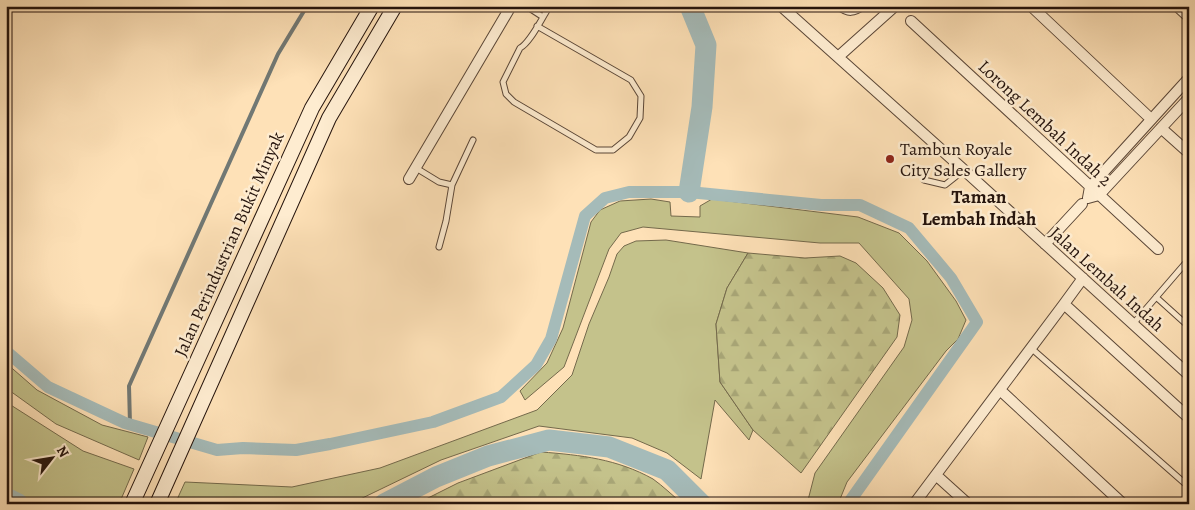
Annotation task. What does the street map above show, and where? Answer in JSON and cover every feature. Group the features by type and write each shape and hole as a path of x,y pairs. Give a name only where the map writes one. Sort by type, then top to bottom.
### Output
{"main road":[{"name":"Jalan Perindustrian Bukit Minyak","path":"132,504 312,108 372,6"},
{"path":"157,504 329,118 395,6"}],"street":[{"path":"409,179 511,6"},
{"name":"Jalan Lembah Indah","path":"781,6 1189,375"},
{"path":"838,57 895,6"},
{"path":"1031,6 1151,119"},
{"path":"1177,6 1189,17"},
{"name":"Lorong Lembah Indah 2","path":"911,21 1158,249"},
{"path":"1090,187 1189,78"},
{"path":"1099,195 1189,98"},
{"path":"1161,128 1189,153"},
{"path":"1045,244 1082,204"},
{"path":"914,504 937,476 1082,278"},
{"path":"1064,304 1189,418"},
{"path":"1000,390 1123,504"},
{"path":"937,476 968,504"}],"lane":[{"path":"526,6 543,17"},
{"path":"537,26 631,80 641,96 640,118 629,137 613,150 596,150 514,102 506,94 503,82 520,48 525,45 537,26 550,6"},
{"path":"838,6 847,13 856,13 865,6"},
{"path":"439,247 446,221 452,185 473,140"},
{"path":"416,168 440,182 452,185"},
{"path":"924,180 945,185 964,170"},
{"path":"1133,324 1189,259"},
{"path":"1156,297 1187,324 1189,322"},
{"path":"1029,352 1189,487"}],"green space":[{"path":"651,199 670,202 671,216 700,217 700,206 712,199 858,217 899,233 927,261 956,301 966,320 958,339 946,351 847,482 838,504 807,504 815,473 904,347 912,320 909,299 859,243 820,243 643,227 621,233 609,249 564,367 525,400 520,391 547,363 563,328 591,222 600,210 620,201"},
{"path":"666,240 748,253 727,288 716,324 720,382 753,430 749,440 715,400 701,479 667,453 632,438 539,426 441,460 350,504 175,504 185,482 292,487 380,468 537,410 572,375 589,324 617,254 624,246 636,241"},
{"path":"748,253 805,258 840,256 856,263 883,288 900,315 897,337 801,473 753,430 720,382 716,324 727,288"},
{"path":"6,363 37,390 102,425 148,437 139,460 56,424 6,388"},
{"path":"6,402 83,451 134,469 119,504 33,504 6,489"},
{"path":"541,452 598,459 626,467 653,479 683,504 416,504 458,483"}],"waterway":[{"path":"130,424 129,386 278,54 307,6"},
{"path":"689,192 702,107 706,45 690,6"},
{"path":"6,351 48,387 125,423 217,450 243,448 296,450 433,422 501,397 536,365 551,339 585,216 605,198 629,192 689,192 821,205 860,205 909,228 951,278 977,322 850,501 851,504"},
{"path":"384,504 436,477 488,456 549,440 609,447 667,470 701,504"},
{"path":"6,498 18,504"}],"place":[{"name":"Tambun Royale City Sales Gallery","path":"890,159"}],"district":[{"name":"Taman Lembah Indah","path":"979,207"}]}
